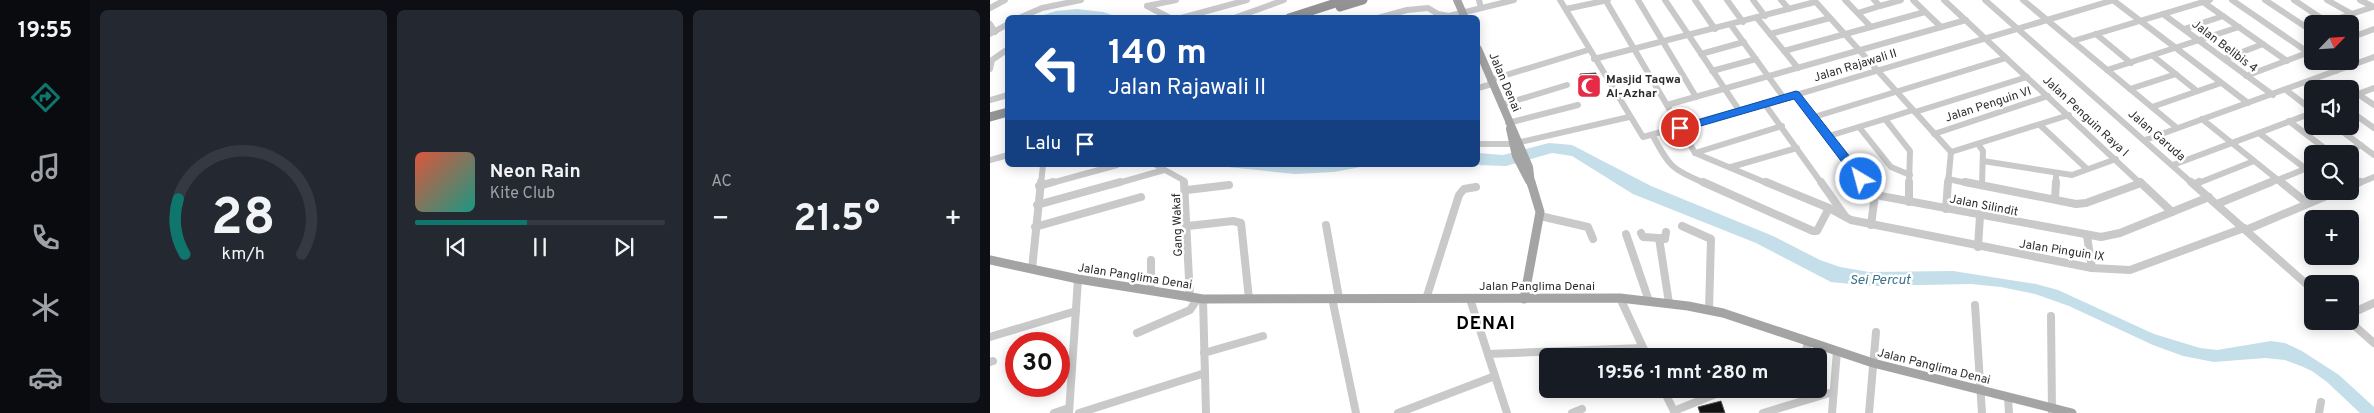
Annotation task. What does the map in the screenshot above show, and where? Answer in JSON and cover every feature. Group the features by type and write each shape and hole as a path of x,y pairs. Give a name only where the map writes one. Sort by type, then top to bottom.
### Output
{"highway":[{"path":"1298,15 1345,0"},
{"path":"1316,15 1363,0"},
{"path":"990,111 1005,107"},
{"path":"990,117 1005,113"}],"main road":[{"path":"1457,0 1466,15"},
{"path":"1463,0 1466,15"},
{"name":"Jalan Denai","path":"1480,66 1491,82 1509,124 1540,209 1524,299"},
{"name":"Jalan Panglima Denai","path":"990,260 1078,279 1197,298 1620,298 1649,301 1709,310 1872,363 2051,410 2072,413"}],"street":[{"path":"1026,15 1042,8 1081,0"},
{"path":"1147,3 1176,0"},
{"path":"1192,15 1247,0"},
{"path":"1242,15 1284,0"},
{"path":"1479,0 1481,8"},
{"path":"1466,15 1481,8 1514,0"},
{"path":"1480,144 1516,145 1629,118 1560,0"},
{"path":"1566,9 1607,0 1695,152 1782,126"},
{"path":"1638,0 1696,97"},
{"path":"1665,0 1739,110"},
{"path":"1695,0 1715,29"},
{"path":"1726,0 1744,22"},
{"path":"1753,0 1765,16"},
{"path":"1781,0 1788,9"},
{"path":"1845,0 1871,27"},
{"path":"1874,0 1880,6"},
{"path":"1858,13 1901,0"},
{"path":"1913,0 1941,27"},
{"name":"Jalan Penguin Raya I","path":"1944,0 2172,212"},
{"name":"Jalan Garuda","path":"1985,0 2304,282"},
{"path":"2026,0 2177,128"},
{"path":"2113,0 2248,103"},
{"name":"Jalan Rajawali II","path":"1629,118 1642,137 1653,136 2113,0"},
{"path":"2073,41 2210,0"},
{"path":"2232,0 2304,48"},
{"path":"2265,0 2304,24"},
{"path":"2294,0 2314,15"},
{"path":"2327,0 2352,14"},
{"path":"2360,0 2374,7"},
{"path":"990,8 1005,1"},
{"path":"1594,59 1744,22 1814,1 1951,152 1946,209"},
{"path":"2203,2 2287,61"},
{"path":"1147,3 1153,11 1163,15"},
{"path":"2349,15 2374,7"},
{"path":"1389,15 1407,10 1428,8 1442,15"},
{"path":"1784,51 1926,12"},
{"name":"Jalan Belibis 4","path":"2163,14 2273,95"},
{"path":"2184,29 2223,16"},
{"path":"1758,18 1798,68"},
{"path":"1770,34 1830,18"},
{"path":"1667,105 1966,20"},
{"path":"990,24 992,33 1005,26"},
{"path":"1731,25 1784,98"},
{"path":"2107,70 2239,27"},
{"path":"2359,35 2374,29"},
{"path":"2096,34 2131,63"},
{"path":"1701,54 1744,42"},
{"path":"2224,59 2264,44"},
{"path":"990,69 991,60 1005,50"},
{"path":"1480,87 1588,50"},
{"path":"2246,76 2304,55"},
{"path":"2153,56 2198,91"},
{"path":"1712,71 1756,58"},
{"path":"1814,117 2006,58"},
{"path":"2359,63 2373,59"},
{"path":"2311,80 2336,70"},
{"path":"2130,89 2176,74"},
{"path":"1829,136 2027,77"},
{"path":"2152,107 2221,83"},
{"path":"2145,140 2304,83"},
{"path":"1501,105 1567,85"},
{"path":"2359,94 2374,88"},
{"path":"2286,90 2304,105"},
{"path":"1796,95 1875,195 1872,225"},
{"path":"2359,95 2374,104"},
{"path":"990,100 1005,96"},
{"name":"Jalan Penguin VI","path":"1934,134 2048,96"},
{"path":"1764,103 1847,219"},
{"path":"1509,124 1578,105"},
{"path":"2173,165 2304,114"},
{"path":"1951,152 2069,116"},
{"path":"2359,117 2374,128"},
{"path":"1885,119 1909,147 1909,202"},
{"path":"2202,119 2307,203"},
{"path":"2289,121 2320,145"},
{"path":"2040,125 2087,169"},
{"path":"1859,127 1891,167 1910,175"},
{"path":"2259,132 2304,164"},
{"path":"2347,135 2374,154"},
{"path":"1653,136 1667,162 1675,170 1813,232 1817,231 1829,208"},
{"path":"1978,144 1983,151 1982,184"},
{"path":"1731,167 1797,148"},
{"name":"Jalan Pinguin IX","path":"1695,152 1829,208 1847,219 1978,247 2092,268 2130,270 2245,229 2315,200"},
{"path":"990,160 1005,157"},
{"path":"1983,161 2072,175 2116,159"},
{"path":"2195,184 2254,161"},
{"path":"1032,269 1042,167"},
{"path":"1039,186 1110,167"},
{"path":"1159,167 1164,170"},
{"path":"2217,204 2304,169"},
{"path":"1037,206 1164,170"},
{"name":"Gang Wakaf","path":"1164,170 1185,182 1187,190 1188,226 1204,353 1206,413"},
{"path":"2055,199 2056,174"},
{"path":"2359,183 2374,177"},
{"path":"1948,179 2086,203 2141,183"},
{"path":"1187,190 1229,186"},
{"path":"1426,299 1459,195 1464,189 1476,187"},
{"name":"Jalan Silindit","path":"1875,195 2087,236 2111,237 2209,197"},
{"path":"1035,227 1141,197"},
{"path":"1540,216 1588,227 1593,239"},
{"path":"1978,247 1980,216"},
{"path":"1188,226 1233,221 1241,223 1248,299"},
{"path":"1326,225 1336,298 1356,413"},
{"path":"1682,226 1711,240 1709,310"},
{"path":"1642,233 1643,237 1666,238 1666,232"},
{"path":"1626,234 1632,256 1645,282 1649,301"},
{"path":"2087,236 2092,268"},
{"path":"1659,238 1669,304"},
{"path":"1151,260 1151,291"},
{"path":"1054,413 1069,410 1078,279"},
{"path":"1137,334 1190,310 1197,298"},
{"path":"1620,298 1643,348"},
{"path":"1470,299 1507,413"},
{"path":"2359,310 2374,303"},
{"path":"1974,305 1982,413"},
{"path":"990,337 1076,311"},
{"path":"2051,316 2051,410"},
{"path":"2359,330 2374,343"},
{"path":"1869,413 1876,332"},
{"path":"1204,353 1262,336"},
{"path":"1807,348 1808,341"},
{"path":"1832,413 1837,351"},
{"path":"1488,354 1539,352"},
{"path":"1079,413 1205,373"},
{"path":"1398,413 1495,376"},
{"path":"1763,413 1833,392"},
{"path":"1668,398 1675,412 1707,398"},
{"path":"2008,398 2009,413"},
{"path":"2320,413 2322,402"},
{"path":"1572,413 1582,409"}],"water":[{"path":"1077,9 1112,15 1043,15 1056,11"},
{"name":"Sei Percut","path":"1549,143 1572,145 1651,186 1773,236 1820,260 1840,267 1869,272 1953,271 2036,284 2058,290 2154,334 2200,348 2217,350 2271,341 2285,343 2302,351 2339,375 2374,407 2374,413 2360,413 2327,382 2312,371 2285,360 2265,358 2214,362 2183,356 2153,345 2069,306 2035,294 2001,287 1971,284 1871,286 1831,282 1756,243 1633,194 1572,156 1552,153 1506,166 1480,165 1480,153 1503,155"},
{"path":"1227,167 1360,167 1334,172 1295,174"}],"building":[{"path":"1596,73 1596,83 1580,84 1580,74"},
{"path":"1721,401 1725,413 1700,413 1698,407"}],"place":[{"name":"Masjid Taqwa Al-Azhar","path":"1589,86"}],"district":[{"name":"DENAI","path":"1486,323"}],"route":[{"path":"1680,128 1796,95 1861,179"}]}
